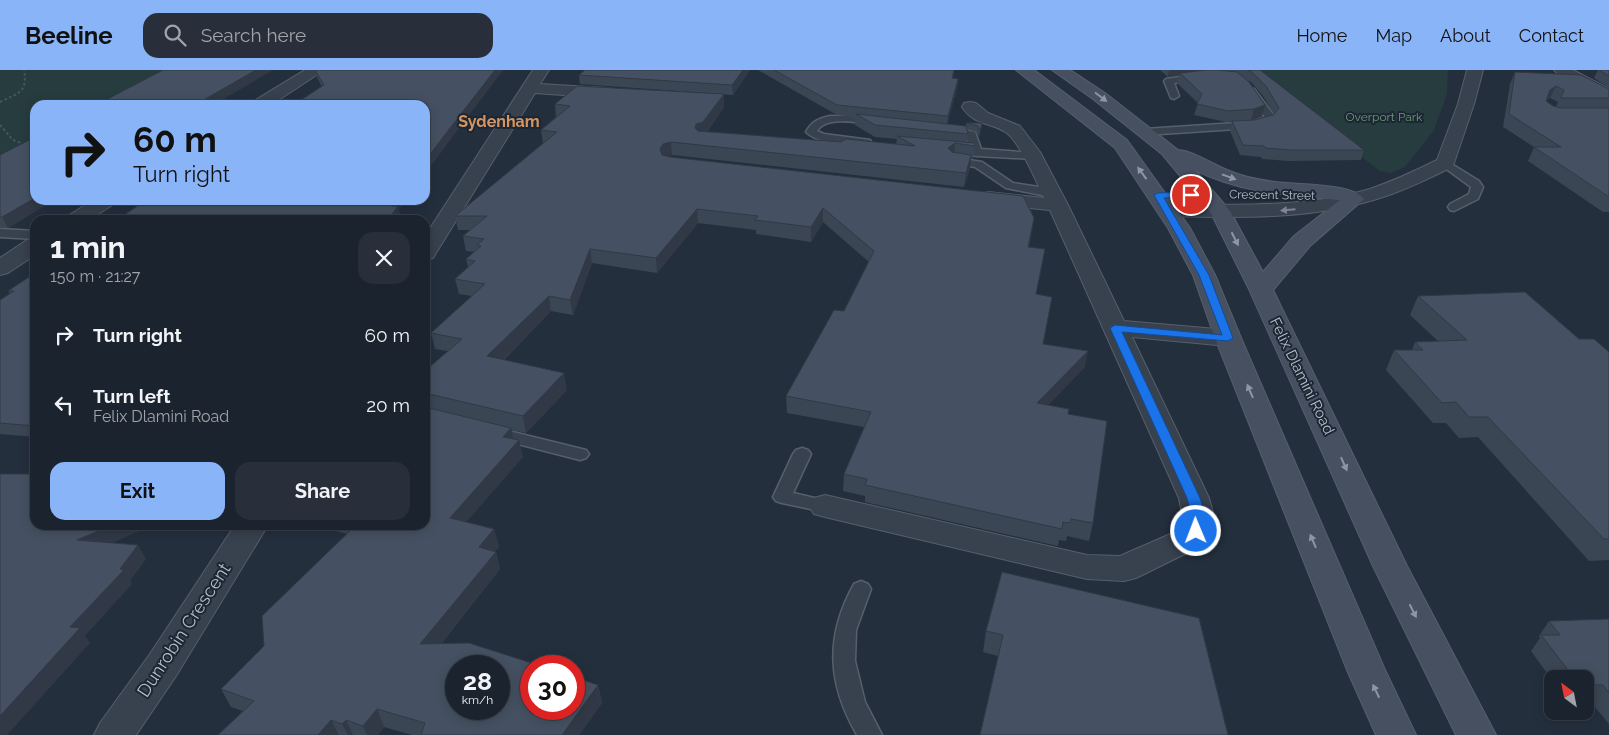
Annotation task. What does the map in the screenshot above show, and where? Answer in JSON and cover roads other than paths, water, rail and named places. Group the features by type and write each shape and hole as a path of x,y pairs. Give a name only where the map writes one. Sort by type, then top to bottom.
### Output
{"main road":[{"path":"1024,70 1121,144 1163,203 1204,275 1228,338 1366,670 1396,735"},
{"name":"Felix Dlamini Road","path":"1060,70 1099,96 1168,150 1214,203 1261,289 1390,566 1476,735"},
{"path":"1168,150 1219,174 1242,182 1350,197"},
{"path":"1261,289 1302,241 1350,197"}],"street":[{"path":"268,100 316,70"},
{"path":"430,245 541,70"},
{"path":"1444,163 1466,104 1475,70"},
{"path":"1562,70 1609,96"},
{"path":"531,88 620,94"},
{"path":"825,506 1086,568 1124,569 1186,540 1196,531 1199,520 1194,498 1055,199 1033,156 1014,130 982,117 970,107"},
{"name":"Crescent Street","path":"1163,203 1214,203 1282,211 1318,207 1350,197 1386,190 1403,184 1444,163"},
{"path":"970,196 1055,199"},
{"path":"83,215 99,205"},
{"path":"0,268 30,248"},
{"path":"1115,328 1228,338"},
{"name":"Dunrobin Crescent","path":"114,735 163,665 249,530"}],"lane":[{"path":"1174,96 1169,81 1212,76"},
{"path":"1145,132 1251,125 1266,121 1270,116 1244,81"},
{"path":"877,143 822,138 810,132 817,123 831,119 891,124"},
{"path":"940,129 971,134 977,153"},
{"path":"820,148 868,152"},
{"path":"941,154 977,153 1033,156"},
{"path":"941,154 978,164 1010,186 1055,199"},
{"path":"1444,163 1475,183 1477,187 1474,196 1454,207"},
{"path":"0,233 30,235"},
{"path":"473,427 580,454"},
{"path":"802,454 782,497 825,506"},
{"path":"860,589 844,634 843,655 847,683 865,728 870,735"}],"district":[{"name":"Sydenham","path":"499,121"}],"park label":[{"name":"Overport Park","path":"1384,117"}]}
